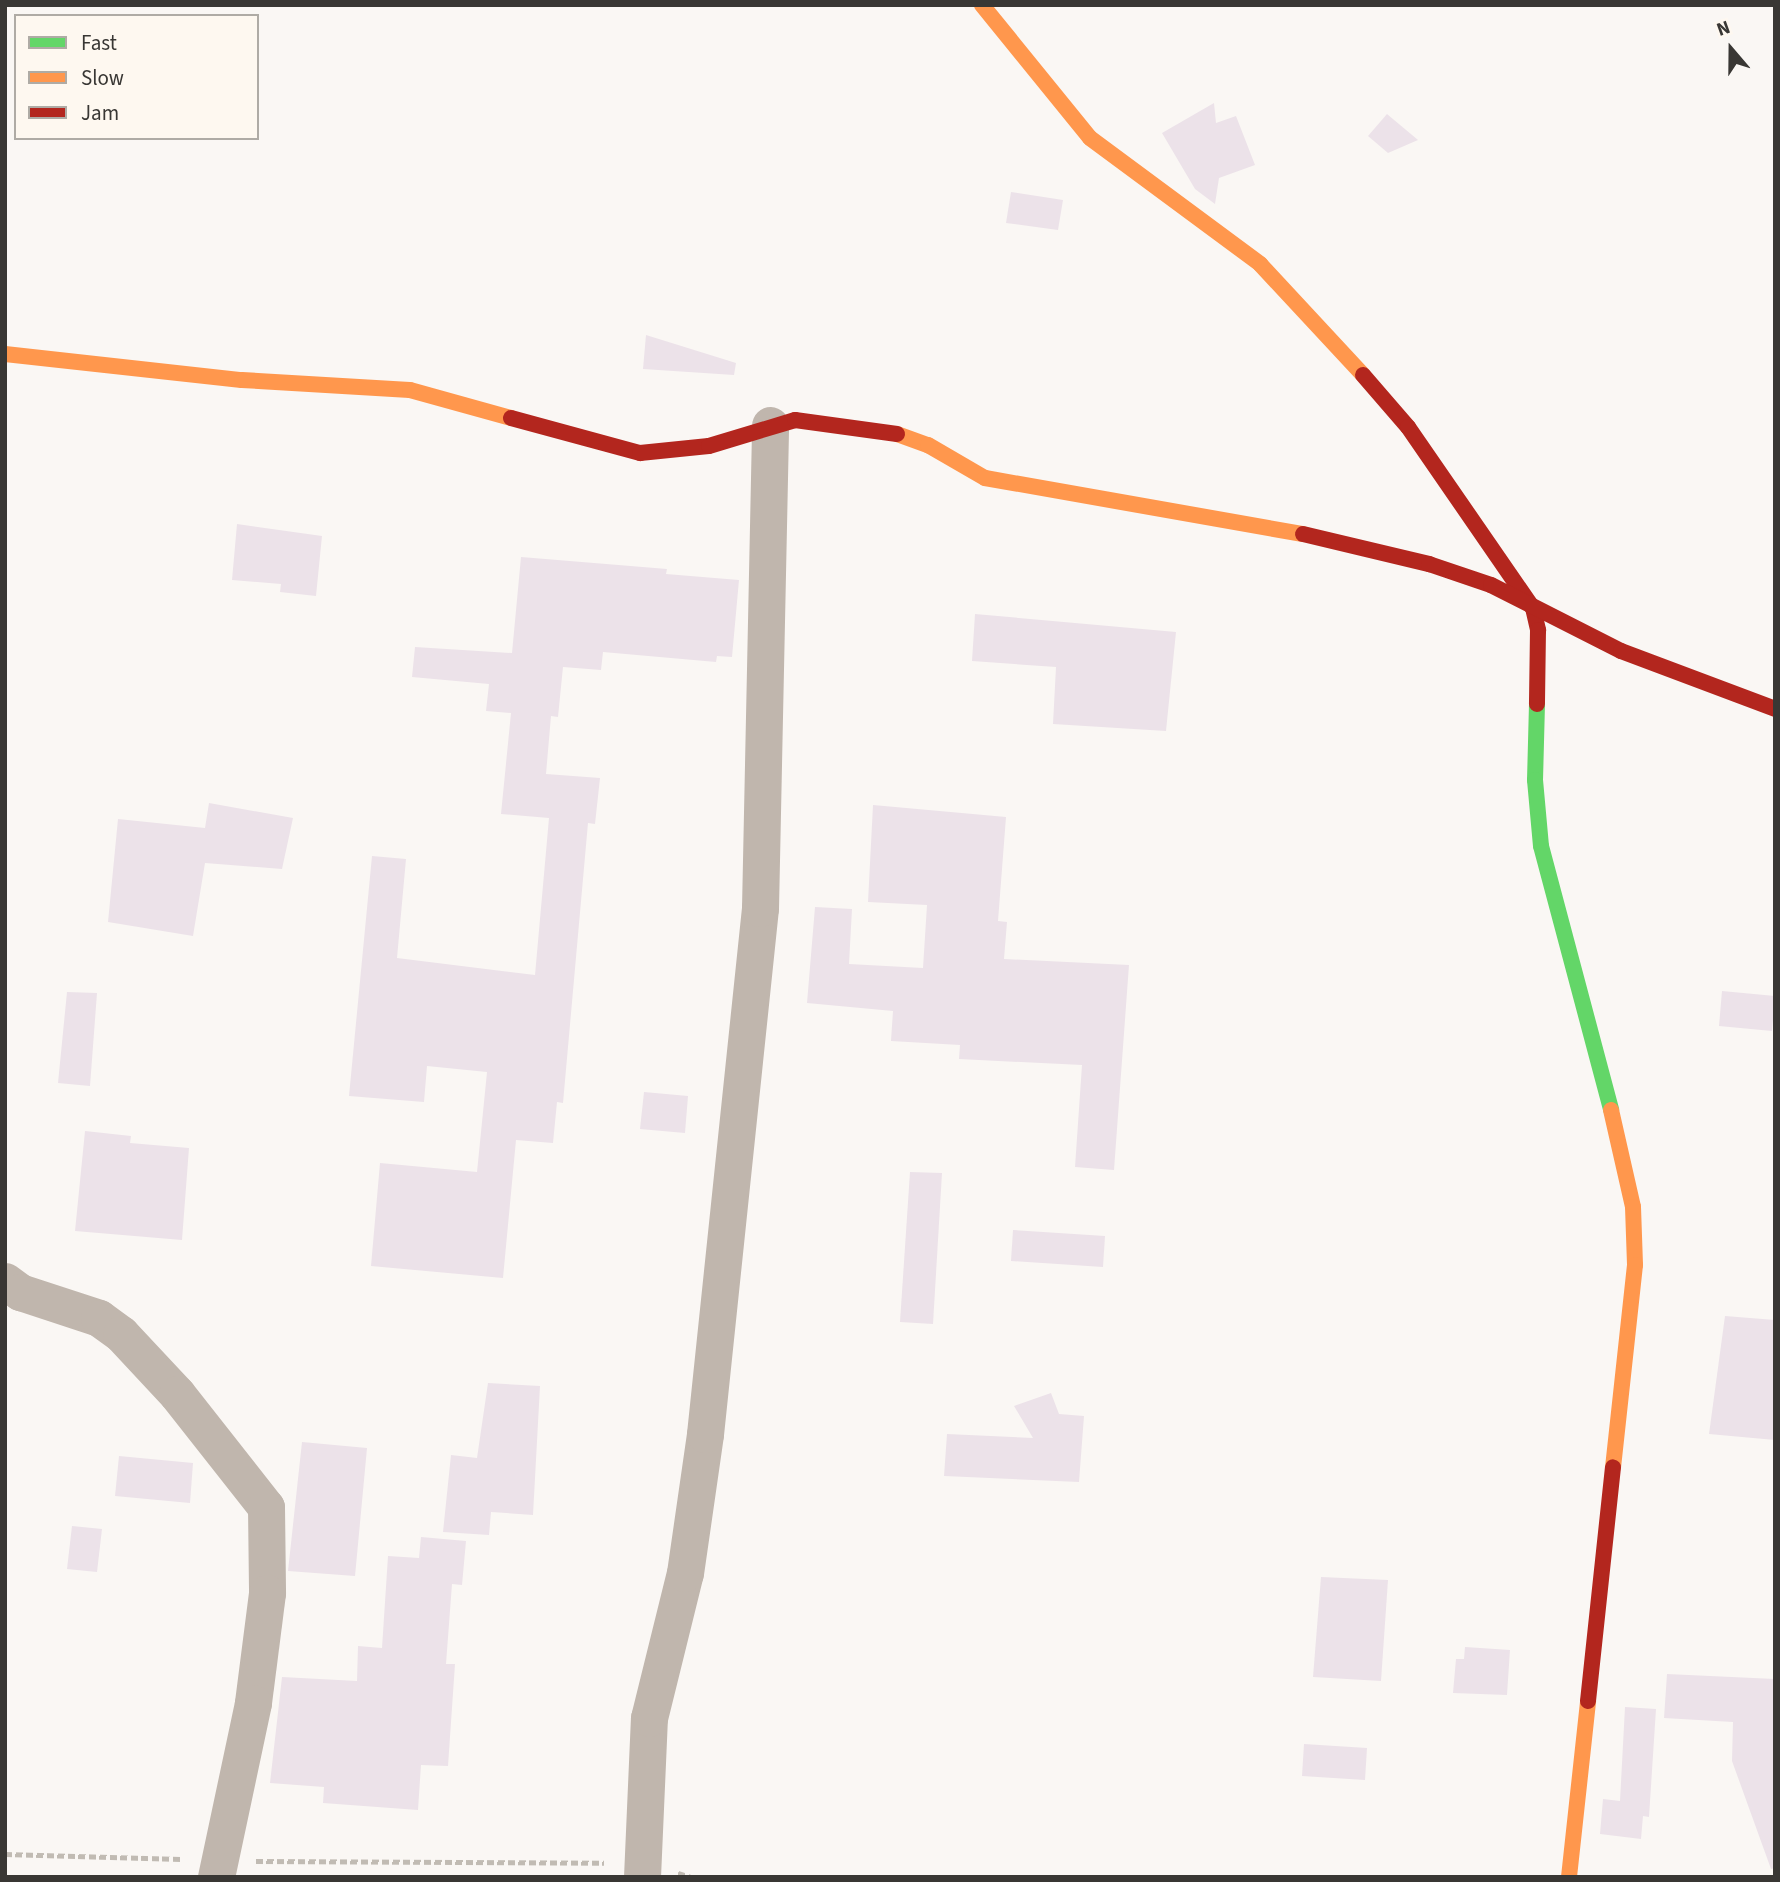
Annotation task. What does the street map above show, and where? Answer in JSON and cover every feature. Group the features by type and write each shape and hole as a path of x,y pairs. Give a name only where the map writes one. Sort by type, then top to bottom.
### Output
{"street":[{"path":"982,5 1090,138 1260,264 1338,347 1408,427 1533,608 1538,630 1535,780 1541,846 1633,1207 1635,1265 1569,1877"},
{"path":"5,354 242,380 410,390 640,453 709,446 770,425 819,421 896,433 928,445 985,478 1136,500 1361,545 1491,585 1621,651 1775,709"},
{"path":"643,1870 649,1718 685,1573 705,1434 760,908 770,425"},
{"path":"5,1281 20,1292 99,1318 121,1334 177,1394 266,1507 267,1593 253,1703 217,1869"}],"path":[{"path":"5,1854 217,1869 643,1870 691,1877"}],"building":[{"path":"1214,103 1216,123 1236,116 1255,165 1219,178 1215,204 1195,189 1162,133"},
{"path":"1387,114 1418,140 1388,153 1368,136"},
{"path":"1011,192 1063,200 1058,230 1006,223"},
{"path":"646,335 736,363 734,375 643,369"},
{"path":"237,524 322,536 316,596 280,592 281,584 232,580"},
{"path":"521,557 667,569 666,574 739,580 732,657 717,656 716,662 603,652 601,670 563,667 558,717 551,716 546,774 600,778 595,824 588,823 563,1103 557,1102 553,1143 516,1140 503,1278 371,1266 380,1163 477,1172 487,1072 427,1066 424,1102 349,1096 372,856 406,859 397,958 535,975 549,818 501,814 511,713 486,711 489,684 412,677 415,647 512,653"},
{"path":"975,614 1176,632 1166,731 1053,724 1056,667 972,661"},
{"path":"209,803 293,818 282,869 205,863 193,936 108,922 118,819 205,828"},
{"path":"873,805 1006,817 998,921 1007,922 1004,959 1129,965 1114,1170 1075,1167 1082,1065 959,1059 960,1045 891,1041 893,1011 807,1003 815,907 852,909 849,964 923,968 927,905 868,902"},
{"path":"1722,991 1775,996 1772,1031 1719,1026"},
{"path":"67,992 97,993 90,1086 58,1083"},
{"path":"644,1092 688,1096 685,1133 640,1129"},
{"path":"85,1131 131,1136 130,1143 189,1148 182,1240 75,1231"},
{"path":"910,1172 942,1173 933,1324 900,1322"},
{"path":"1013,1230 1105,1236 1103,1267 1011,1261"},
{"path":"1725,1316 1775,1320 1775,1440 1709,1434"},
{"path":"488,1383 540,1386 533,1515 491,1512 489,1535 443,1532 451,1455 477,1458"},
{"path":"1051,1393 1059,1414 1084,1416 1079,1482 944,1476 947,1434 1033,1438 1014,1406"},
{"path":"302,1442 367,1448 355,1576 288,1571"},
{"path":"119,1456 193,1463 190,1503 115,1496"},
{"path":"72,1526 102,1529 97,1572 67,1569"},
{"path":"421,1537 466,1541 462,1585 452,1584 446,1664 455,1664 448,1766 421,1765 418,1810 323,1803 324,1787 270,1783 282,1677 357,1681 358,1646 382,1648 388,1556 419,1558"},
{"path":"1321,1577 1388,1580 1381,1681 1313,1677"},
{"path":"1465,1647 1510,1650 1507,1695 1453,1693 1456,1659 1464,1659"},
{"path":"1667,1674 1775,1679 1775,1868 1771,1869 1732,1761 1733,1722 1664,1718"},
{"path":"1625,1707 1656,1709 1649,1817 1643,1816 1641,1839 1600,1834 1603,1799 1620,1801"},
{"path":"1304,1744 1367,1748 1365,1780 1302,1776"}],"traffic: fast":[{"path":"1537,704 1535,780 1541,846 1611,1110"}],"traffic: slow":[{"path":"982,5 1090,138 1260,264 1363,375"},
{"path":"5,354 242,380 410,390 511,418"},
{"path":"897,434 928,445 985,478 1303,534"},
{"path":"1611,1110 1633,1207 1635,1265 1613,1467"},
{"path":"1569,1877 1588,1701"}],"traffic: jam":[{"path":"1363,375 1408,427 1533,608 1538,630 1537,704"},
{"path":"511,418 640,453 709,446 795,420 897,434"},
{"path":"1303,534 1429,564 1491,585 1621,651 1775,709"},
{"path":"1588,1701 1613,1467"}]}
